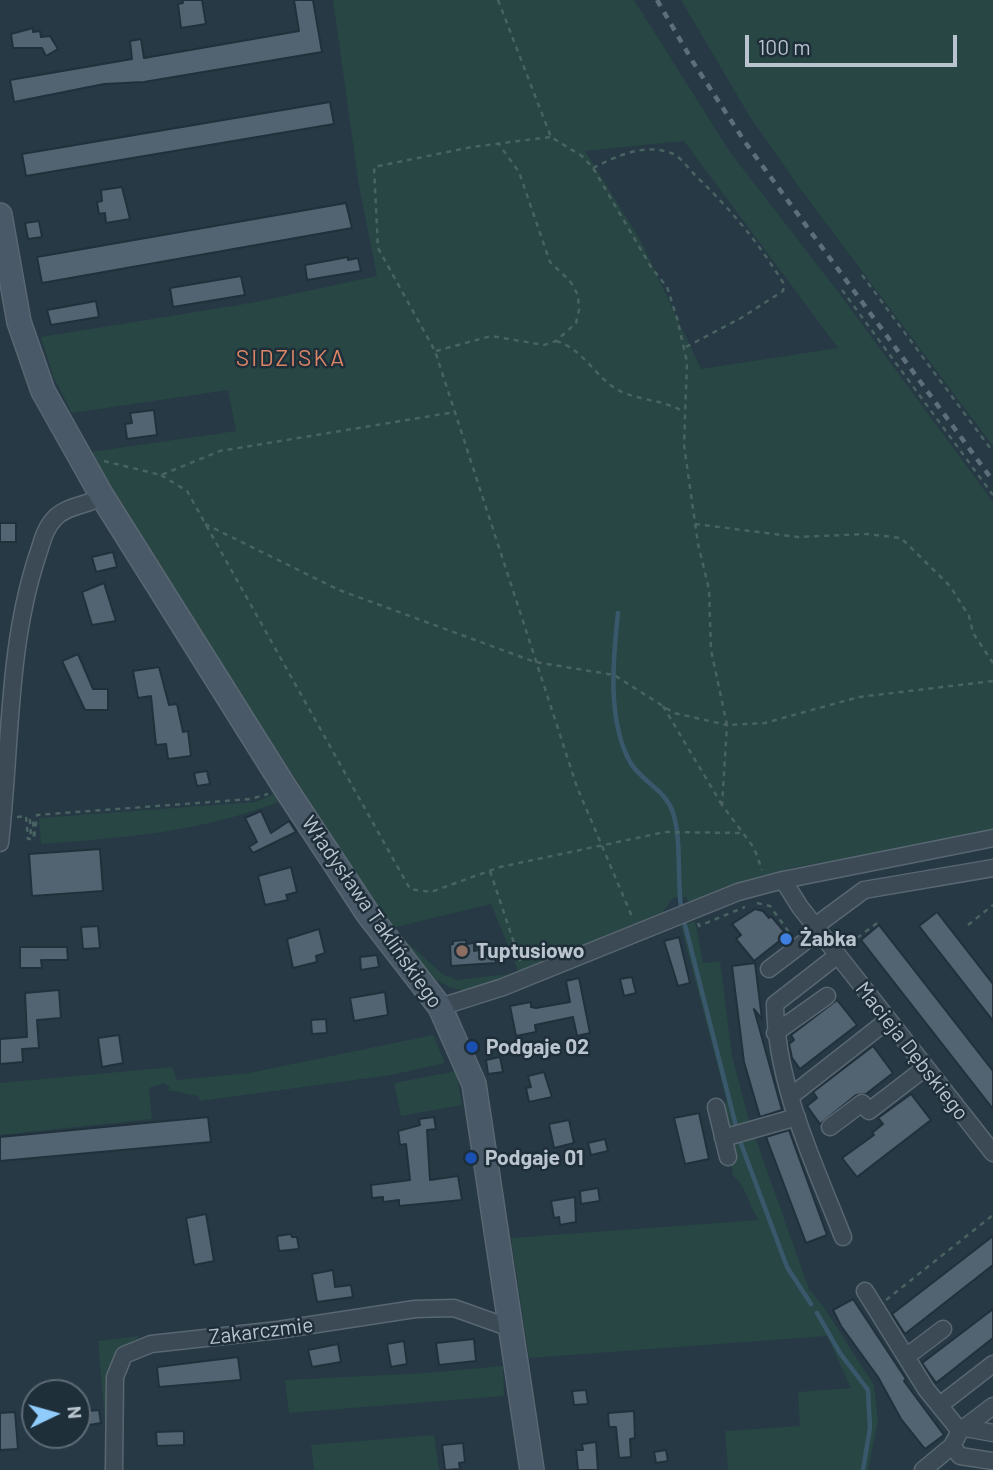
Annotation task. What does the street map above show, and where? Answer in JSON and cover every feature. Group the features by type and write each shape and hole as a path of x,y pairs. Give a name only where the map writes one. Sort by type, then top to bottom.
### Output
{"street":[{"name":"Władysława Taklińskiego","path":"0,215 14,300 25,345 43,391 100,491 284,786 368,914 440,1007 474,1084 513,1329 532,1470"},
{"path":"0,843 16,640 32,572 47,528 57,516 92,503 100,491"},
{"path":"440,1007 526,977 765,884 993,838"},
{"path":"769,969 799,946 822,921 864,890 993,868"},
{"name":"Macieja Dębskiego","path":"783,880 817,928 993,1153"},
{"path":"838,955 775,1004 775,1033 797,1117 843,1237"},
{"path":"775,1033 827,996"},
{"path":"791,1096 888,1020"},
{"path":"830,1126 862,1103 869,1111 925,1068"},
{"path":"716,1107 728,1157"},
{"path":"723,1138 797,1117"},
{"path":"865,1291 940,1405 963,1429 993,1433"},
{"name":"Zakarczmie","path":"114,1470 115,1377 124,1355 151,1344 278,1330 415,1309 454,1308 513,1329"},
{"path":"906,1357 943,1329"},
{"path":"940,1405 993,1364"},
{"path":"923,1470 952,1446 963,1429 993,1406"},
{"path":"952,1446 960,1456 993,1461"}],"path":[{"path":"498,0 551,136 582,156 593,168 644,256 667,288 684,348 687,362 684,445 695,524 709,589 711,650 727,725 722,805"},
{"path":"551,136 498,143 374,167 378,248 435,351 577,787 639,932"},
{"path":"498,143 519,172 550,262 570,281 578,295 576,323 556,341"},
{"path":"593,168 632,152 652,149 673,153 724,201 760,246 784,284 783,291 741,318 684,348"},
{"path":"862,275 993,453"},
{"path":"842,290 993,495"},
{"path":"435,351 491,336 531,345 556,341 568,344 617,389 670,403 685,412"},
{"path":"161,475 220,451 456,411"},
{"path":"80,455 161,475 187,491 410,890 431,892 490,871 601,844 665,832 743,833"},
{"path":"205,524 339,590 535,663 614,675 674,713 727,725 765,723 859,697 993,681"},
{"path":"695,524 798,537 867,534 901,538 950,586 969,616 973,633 993,663"},
{"path":"662,705 722,805 754,848 765,884"},
{"path":"3,818 250,799 284,786"},
{"path":"26,816 27,839 31,839 30,820 33,819 34,839 37,816"},
{"path":"490,871 526,977"},
{"path":"697,920 699,926 756,902 770,906 799,946"},
{"path":"968,925 993,905"},
{"path":"876,1308 993,1216"}],"green space":[{"path":"333,0 634,0 730,152 839,293 993,502 993,832 796,867 746,880 690,904 686,897 673,898 659,917 518,971 491,904 392,928 441,973 456,980 512,974 467,991 443,984 414,959 388,928 391,927 169,583 90,452 236,431 228,390 72,413 53,376 41,337 251,303 377,276 359,186","holes":["684,141 838,348 701,369 641,241 585,151"]},
{"path":"681,0 993,0 993,446 799,187 750,117"},
{"path":"276,793 281,801 252,812 192,827 132,836 41,844 39,818 256,802"},
{"path":"695,921 703,963 720,961 732,1056 750,1124 726,1132 718,1106 727,1102 681,926"},
{"path":"433,1035 445,1063 391,1075 200,1101 198,1096 168,1090 170,1087 164,1083 149,1088 152,1119 0,1135 0,1083 172,1067 177,1080 249,1073"},
{"path":"456,1071 462,1105 401,1116 394,1083"},
{"path":"754,1134 809,1289 874,1385 878,1421 868,1470 728,1470 725,1431 800,1426 798,1392 851,1388 827,1336 529,1358 511,1238 759,1220 742,1186 733,1176 729,1141"},
{"path":"140,1336 120,1354 111,1373 105,1422 98,1341"},
{"path":"503,1366 504,1396 289,1413 285,1380 427,1373"},
{"path":"434,1435 439,1470 314,1470 311,1445"}],"building":[{"path":"182,0 202,0 206,24 181,28 178,4 183,3"},
{"path":"294,0 313,0 322,52 144,82 104,84 14,102 10,80 132,59 130,41 141,39 144,58 299,31"},
{"path":"33,28 33,32 40,31 41,37 50,36 58,49 46,56 42,48 13,48 11,34"},
{"path":"330,102 334,124 26,176 22,154"},
{"path":"122,187 130,219 106,223 105,213 99,214 97,202 102,201 101,190"},
{"path":"346,203 352,228 42,283 37,257"},
{"path":"39,221 42,237 28,239 25,223"},
{"path":"348,257 348,260 358,258 361,271 307,280 305,265"},
{"path":"241,276 245,295 173,307 170,288"},
{"path":"96,301 99,317 51,325 47,310"},
{"path":"154,410 157,435 127,439 125,424 132,423 130,413"},
{"path":"0,523 16,523 16,542 0,542"},
{"path":"113,552 117,567 96,572 92,557"},
{"path":"104,583 116,621 92,625 82,592"},
{"path":"78,654 93,689 108,689 108,710 85,710 62,661"},
{"path":"159,667 169,705 177,704 183,732 188,731 191,756 168,759 166,744 156,745 151,696 138,698 133,671"},
{"path":"207,771 210,784 197,786 194,773"},
{"path":"261,811 271,833 289,821 296,832 253,853 249,847 257,842 245,818"},
{"path":"100,849 103,891 32,896 29,854"},
{"path":"291,867 297,892 286,895 288,900 265,905 258,876"},
{"path":"755,909 763,911 769,918 771,916 787,935 754,961 736,939 741,935 732,924"},
{"path":"937,912 993,984 993,1021 919,926"},
{"path":"879,925 993,1071 993,1109 861,940"},
{"path":"98,926 100,948 83,949 81,927"},
{"path":"319,929 325,953 316,956 317,962 293,968 287,939"},
{"path":"679,937 690,983 678,986 664,941"},
{"path":"466,940 466,944 474,943 474,951 493,947 496,963 451,966 450,945 453,941"},
{"path":"20,947 67,947 68,960 41,960 42,968 20,968"},
{"path":"377,955 379,967 361,970 360,957"},
{"path":"755,963 762,1019 754,1009 782,1110 760,1117 744,1062 732,966"},
{"path":"632,977 636,993 624,996 620,979"},
{"path":"579,978 590,1033 577,1036 573,1017 535,1025 536,1032 516,1036 510,1006 531,1002 531,1007 536,1008 570,1002 566,981"},
{"path":"59,990 61,1018 37,1020 39,1048 22,1049 23,1062 0,1064 0,1039 27,1037 25,993"},
{"path":"385,992 388,1015 354,1021 350,998"},
{"path":"837,1000 857,1025 800,1069 792,1058 789,1044 794,1040 791,1035"},
{"path":"326,1019 327,1033 312,1034 311,1020"},
{"path":"119,1035 123,1063 102,1067 98,1038"},
{"path":"873,1046 893,1073 866,1094 856,1095 820,1124 807,1106 817,1098 813,1092"},
{"path":"500,1057 503,1072 488,1074 486,1060"},
{"path":"544,1072 552,1097 529,1102 526,1088 531,1087 528,1076"},
{"path":"911,1094 931,1120 857,1177 842,1158 874,1135 872,1133 883,1124 878,1118"},
{"path":"699,1113 709,1159 685,1164 674,1118"},
{"path":"208,1117 211,1142 0,1161 0,1137"},
{"path":"434,1117 436,1129 427,1130 430,1180 458,1176 462,1200 399,1206 399,1200 383,1202 383,1197 372,1198 371,1185 410,1180 406,1144 400,1145 398,1131 420,1125 419,1119"},
{"path":"569,1120 574,1143 554,1148 549,1124"},
{"path":"789,1130 827,1235 806,1243 766,1137"},
{"path":"605,1139 608,1151 591,1155 588,1143"},
{"path":"598,1188 600,1201 581,1204 580,1191"},
{"path":"575,1197 576,1222 560,1225 559,1217 554,1218 551,1201"},
{"path":"206,1214 214,1261 194,1265 186,1218"},
{"path":"291,1234 292,1237 297,1237 299,1249 279,1251 277,1236"},
{"path":"993,1236 993,1265 905,1334 892,1314"},
{"path":"333,1270 335,1287 351,1285 353,1297 317,1302 312,1274"},
{"path":"853,1299 906,1379 904,1381 944,1435 925,1449 901,1419 878,1377 841,1326 833,1310"},
{"path":"993,1309 993,1338 936,1383 922,1363"},
{"path":"474,1339 476,1361 439,1365 436,1343"},
{"path":"404,1341 407,1364 391,1367 387,1344"},
{"path":"338,1344 341,1362 312,1367 308,1350"},
{"path":"238,1357 241,1380 159,1387 157,1367"},
{"path":"586,1390 588,1404 574,1405 572,1391"},
{"path":"99,1410 101,1423 91,1425 91,1411"},
{"path":"634,1411 635,1438 630,1439 631,1457 619,1458 616,1427 609,1427 608,1413"},
{"path":"15,1412 18,1449 0,1450 0,1413"},
{"path":"184,1431 184,1445 157,1446 156,1432"},
{"path":"596,1442 598,1470 578,1470 576,1450 583,1450 582,1444"},
{"path":"463,1443 465,1462 459,1463 460,1469 445,1470 442,1445"},
{"path":"666,1450 668,1461 656,1463 654,1452"}],"waterway":[{"path":"618,613 614,669 618,727 630,762 640,775 664,796 672,810 677,832 681,907"},
{"path":"684,921 736,1126"},
{"path":"740,1141 787,1267 811,1304"},
{"path":"817,1313 840,1353 868,1390 870,1428 863,1470"}],"railway":[{"path":"657,0 745,142 993,481"}],"place":[{"name":"Żabka","path":"786,939"},
{"name":"Tuptusiowo","path":"462,951"},
{"name":"Podgaje 02","path":"472,1047"},
{"name":"Podgaje 01","path":"471,1158"}],"district":[{"name":"SIDZISKA","path":"291,358"}]}
